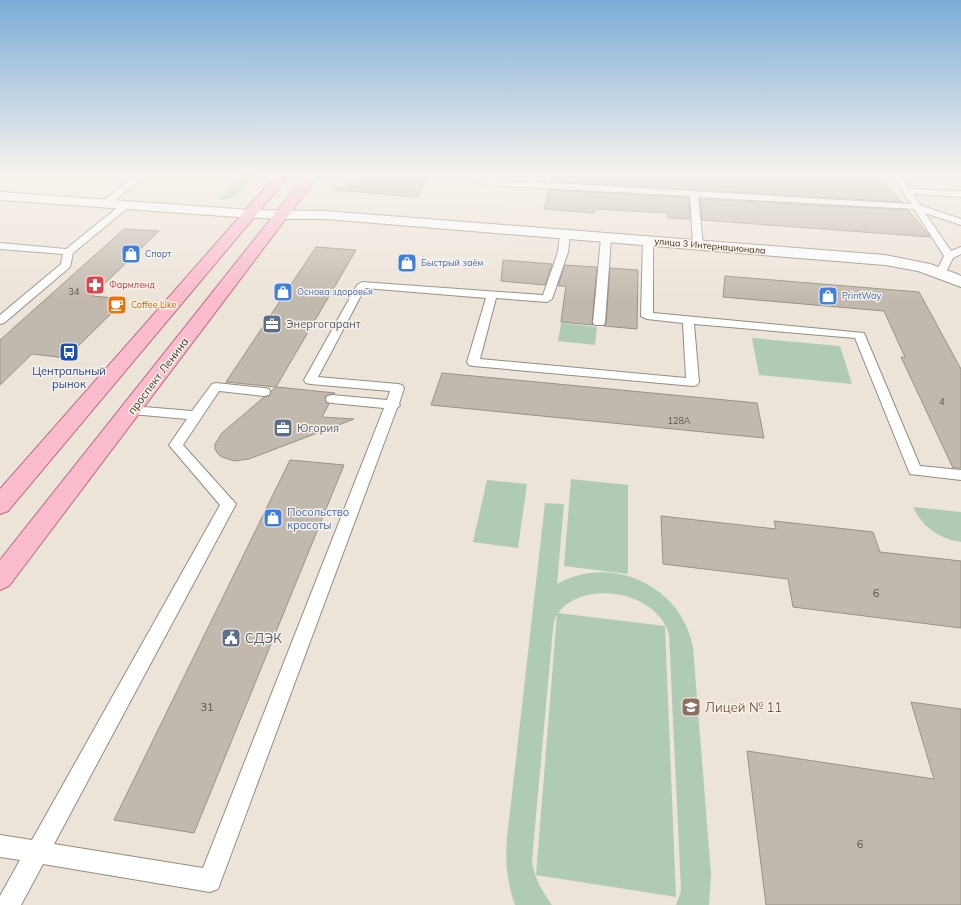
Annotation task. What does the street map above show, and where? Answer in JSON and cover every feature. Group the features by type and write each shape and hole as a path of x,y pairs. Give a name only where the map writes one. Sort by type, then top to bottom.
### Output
{"main road":[{"path":"0,505 252,214"},
{"name":"проспект Ленина","path":"0,579 281,216"}],"street":[{"name":"улица 3 Интернационала","path":"255,214 281,216 326,215 885,260 915,264 941,272 961,282"}],"lane":[{"path":"0,321 66,265 68,252 115,214"},
{"path":"694,214 698,245"},
{"path":"922,214 949,256"},
{"path":"938,214 961,222"},
{"path":"0,846 210,881 393,405 398,388 310,380 362,285 547,299 562,252 565,234"},
{"path":"599,323 606,238"},
{"path":"648,241 647,316 860,335 915,470 961,475"},
{"path":"0,246 68,252"},
{"path":"941,272 949,256 961,250"},
{"path":"492,295 473,362 693,382 688,320"},
{"path":"8,905 228,504 176,445 216,388 264,392"},
{"path":"332,399 393,405"},
{"path":"132,410 196,416"}],"green space":[{"path":"561,323 597,327 595,345 558,341"},
{"path":"752,338 840,346 852,384 759,375"},
{"path":"571,479 628,485 628,574 564,566"},
{"path":"487,480 527,484 518,548 473,542"},
{"path":"545,503 564,504 557,584 578,575 599,572 621,574 641,581 659,592 675,607 686,626 693,647 711,874 709,905 676,905 681,891 669,635 665,626 676,897 536,875 557,614 554,621 552,639 532,860 535,873 539,884 552,905 515,905 507,872 507,838","holes":["602,593 620,595 636,600 651,608 662,620 665,626 558,613 570,602 585,596"]},
{"path":"913,507 961,512 961,542 946,538 932,531 921,520"}],"building":[{"path":"668,214 690,214 690,219 668,218"},
{"path":"701,214 911,214 930,237 702,220"},
{"path":"124,229 159,231 92,296 126,299 66,358 32,354 0,385 0,340"},
{"path":"316,247 356,250 276,387 226,382"},
{"path":"503,260 552,264 545,285 501,281"},
{"path":"565,265 597,267 593,325 561,322 566,286 558,286"},
{"path":"610,268 638,270 637,329 604,326 606,323"},
{"path":"725,276 919,292 961,369 961,468 953,468 901,357 905,357 884,311 723,297"},
{"path":"442,373 757,403 764,438 431,405"},
{"path":"277,387 335,393 326,396 326,402 329,404 322,417 354,419 249,459 234,461 218,454 215,449 215,444 222,433 264,397 269,396 271,391"},
{"path":"290,460 344,465 194,833 114,820"},
{"path":"661,516 776,529 774,521 873,532 880,552 961,561 961,628 793,607 788,579 663,564"},
{"path":"911,702 961,709 961,905 766,905 747,751 934,779"}],"place":[{"name":"Спорт","path":"131,254"},
{"name":"Быстрый заём","path":"407,263"},
{"name":"Фармленд","path":"95,285"},
{"name":"Основа здоровья","path":"283,292"},
{"name":"PrintWay","path":"828,296"},
{"name":"Coffee Like","path":"117,305"},
{"name":"Энергогарант","path":"272,324"},
{"name":"Центральный рынок","path":"69,352"},
{"name":"Югория","path":"283,428"},
{"name":"Посольство красоты","path":"273,518"},
{"name":"СДЭК","path":"231,638"},
{"name":"Лицей № 11","path":"691,707"}]}
